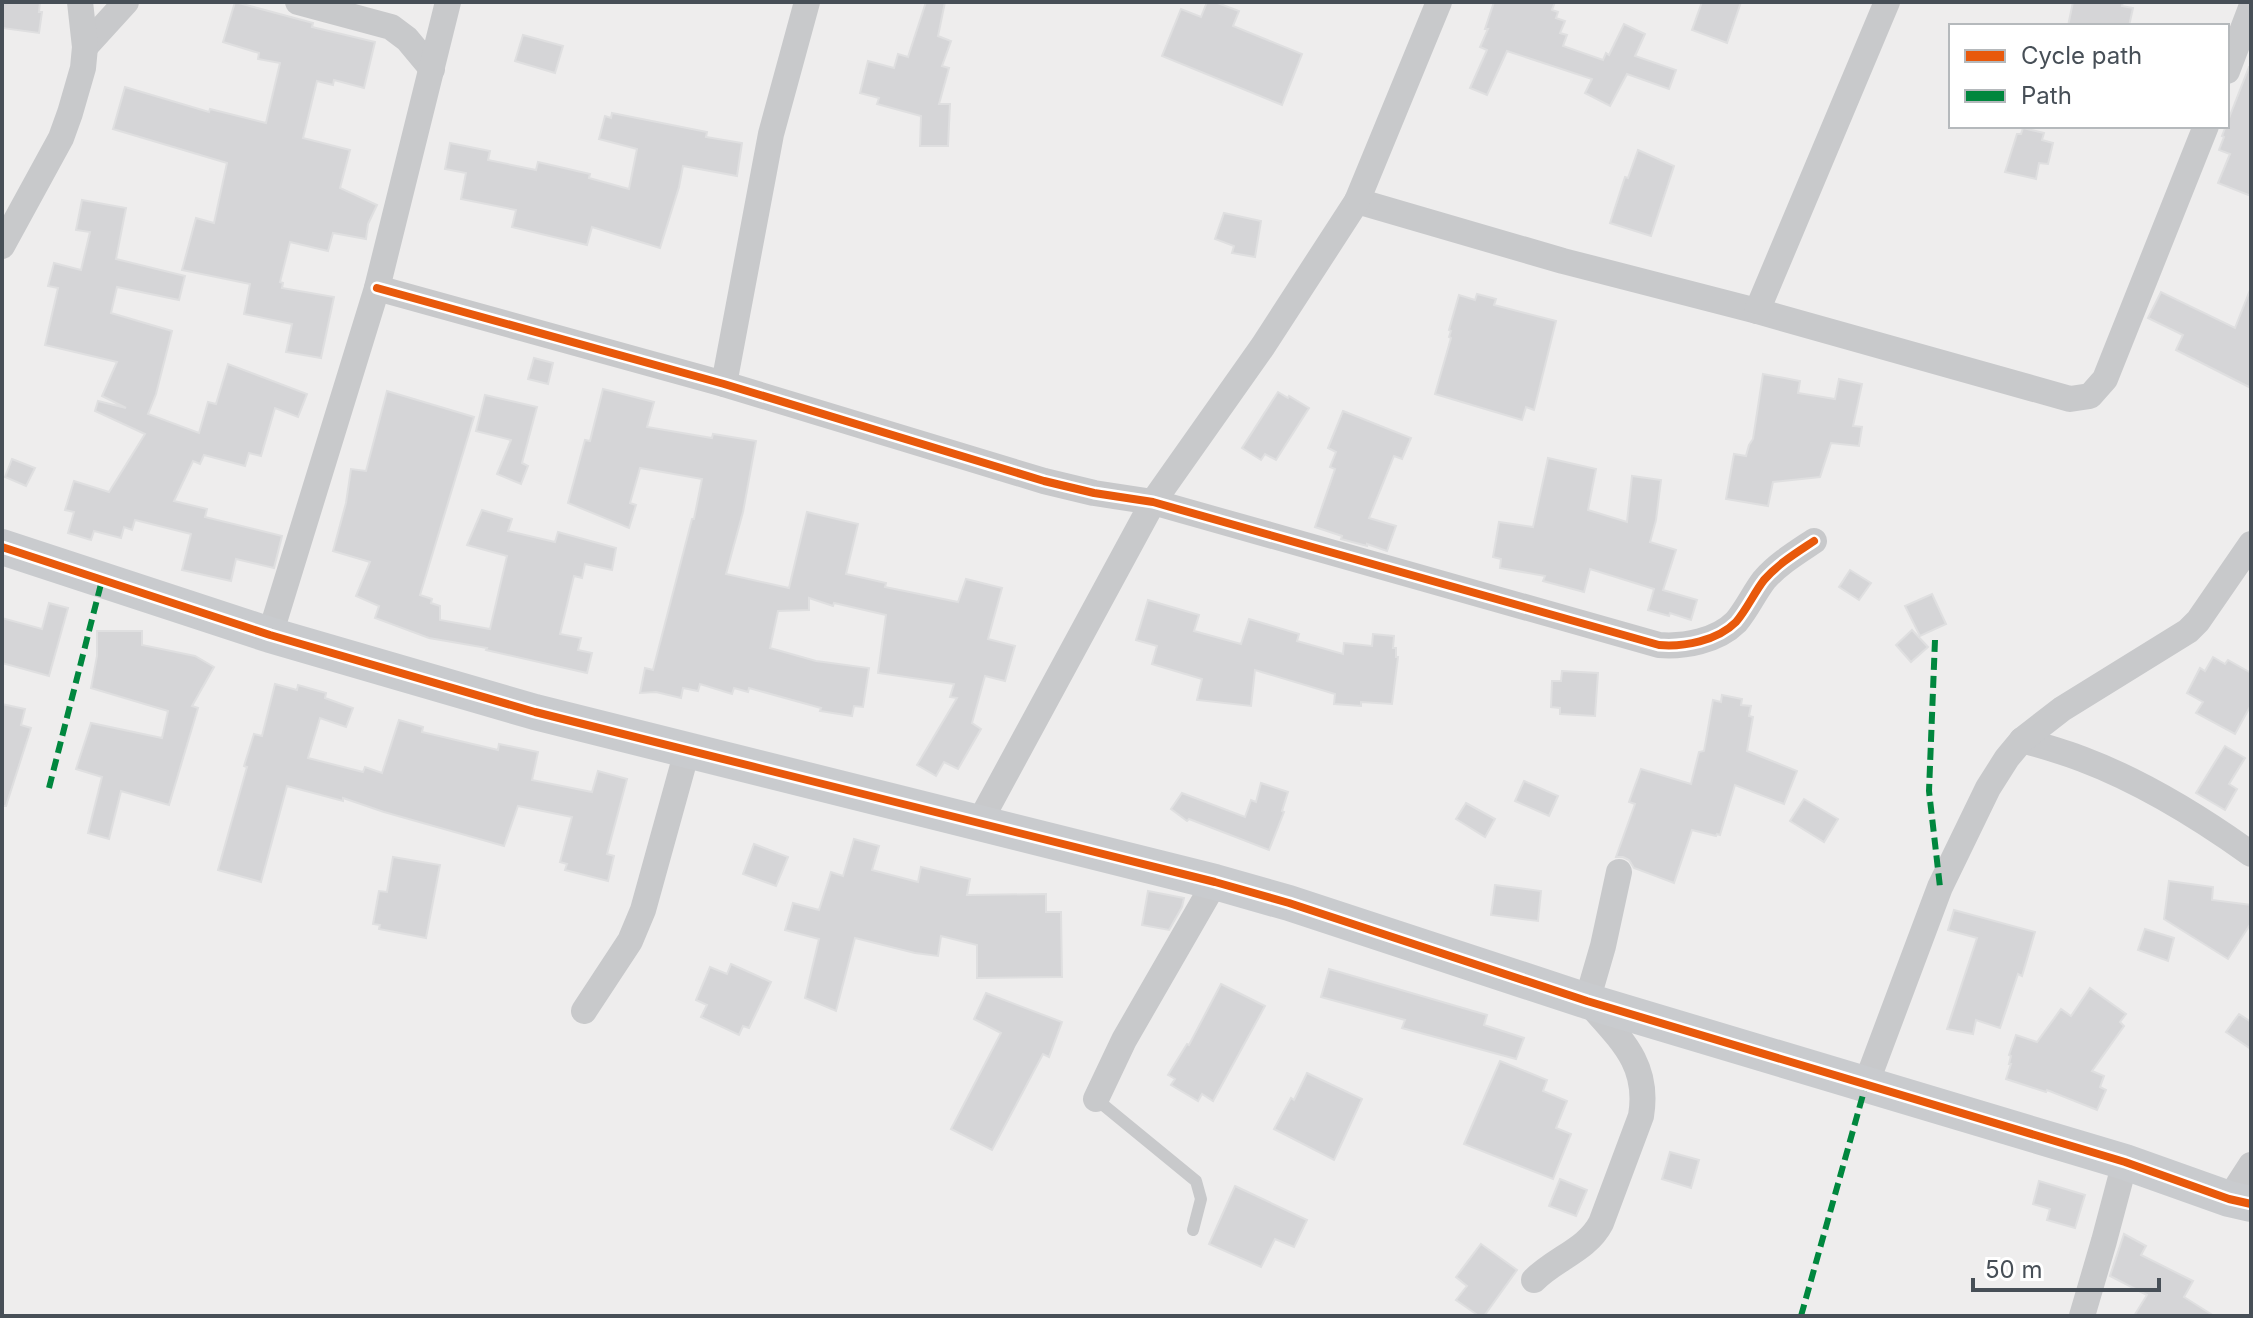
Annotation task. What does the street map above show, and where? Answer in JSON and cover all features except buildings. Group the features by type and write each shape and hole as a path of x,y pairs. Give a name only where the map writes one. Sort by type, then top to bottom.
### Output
{"street":[{"path":"2,246 61,138 83,68 85,47 80,2"},
{"path":"85,47 126,2"},
{"path":"298,2 391,27 407,39 432,69"},
{"path":"270,635 377,288 448,2"},
{"path":"724,384 771,134 807,2"},
{"path":"979,823 1153,502 1263,346 1357,201 1439,2"},
{"path":"1757,311 1887,2"},
{"path":"2229,66 2251,8"},
{"path":"1357,201 1563,261 1757,311 2070,399 2090,396 2105,379 2205,128"},
{"path":"377,288 724,384 1044,481 1153,502 1659,645 1698,642 1731,626 1772,572 1814,541"},
{"path":"1866,1084 1940,887 1988,788 2007,758 2022,740 2062,709 2188,631 2251,544"},
{"path":"2,547 270,635 535,712 1289,903 1587,1001 2125,1162 2240,1201 2251,1165"},
{"path":"2022,740 2079,758 2139,784 2216,829 2251,854"},
{"path":"584,1011 630,941 643,910 687,751"},
{"path":"1587,1001 1619,872"},
{"path":"1096,1099 1124,1040 1215,882"},
{"path":"1534,1280 1554,1262 1582,1246 1598,1229 1641,1116 1644,1098 1638,1068 1616,1034 1587,1001"},
{"path":"2082,1316 2125,1162"}],"lane":[{"path":"1096,1099 1196,1181 1201,1199 1193,1230"}],"marked path":[{"path":"49,788 102,580"},
{"path":"1935,640 1929,791 1940,887"},
{"path":"1801,1316 1866,1084"}],"cycle path":[{"path":"377,288 724,384 1044,481 1153,502 1659,645 1700,641 1728,629 1740,617 1769,574 1814,541"},
{"path":"2,547 270,635 535,712 1289,903 1587,1001 2125,1162 2251,1204"}]}
